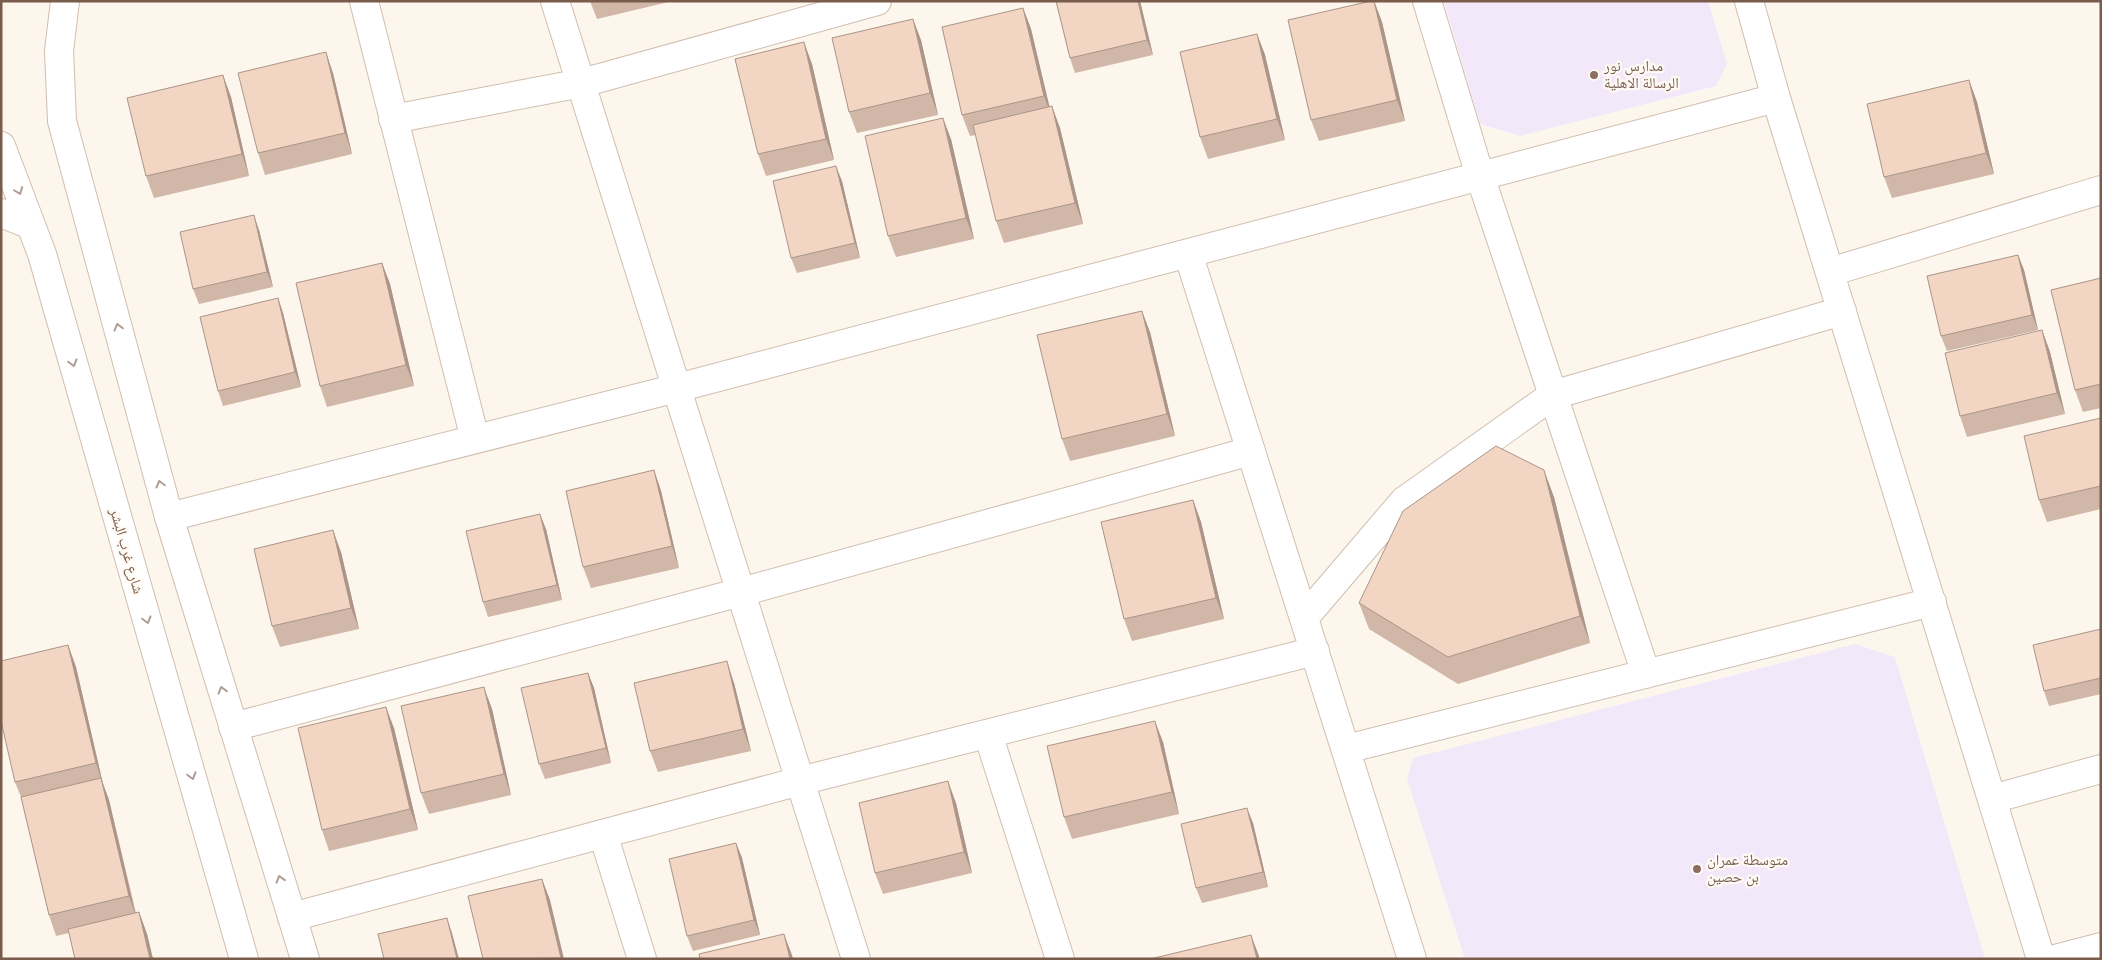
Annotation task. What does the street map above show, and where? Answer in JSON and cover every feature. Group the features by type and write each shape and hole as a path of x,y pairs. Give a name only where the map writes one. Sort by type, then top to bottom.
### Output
{"street":[{"path":"65,1 59,51 62,121 169,517 305,959"},
{"path":"364,1 392,119 475,439"},
{"path":"555,1 856,959"},
{"path":"392,119 582,83 877,1"},
{"path":"1427,1 1480,176 1646,674"},
{"path":"1749,1 1776,98 2041,959"},
{"path":"169,517 678,388 1776,98"},
{"name":"شارع غرب البشر","path":"1,146 42,254 244,959"},
{"path":"1830,272 2101,190"},
{"path":"1,213 32,225"},
{"path":"1188,253 1412,959"},
{"path":"1304,618 1404,501 1553,394 1842,311"},
{"path":"233,727 741,592 1251,451"},
{"path":"1346,749 1932,602"},
{"path":"292,917 800,781 1315,651"},
{"path":"988,734 1060,959"},
{"path":"1992,799 2101,769"},
{"path":"603,834 642,959"},
{"path":"2055,959 2101,947"}],"shaded area":[{"name":"مدارس نور الرسالة الاهلية","path":"1444,1 1708,1 1727,64 1716,86 1520,136 1480,124"},
{"name":"متوسطة عمران بن حصين","path":"1855,644 1895,657 1985,959 1465,959 1407,779 1413,758"}],"building":[{"path":"1056,1 1138,1 1147,40 1070,58"},
{"path":"1374,1 1397,100 1311,120 1288,20"},
{"path":"1023,8 1044,96 962,115 942,27"},
{"path":"913,19 930,93 849,112 832,38"},
{"path":"1257,34 1277,119 1200,137 1180,52"},
{"path":"804,42 826,139 758,154 735,59"},
{"path":"326,52 345,133 258,153 238,73"},
{"path":"223,75 242,154 146,176 127,98"},
{"path":"1969,80 1986,153 1884,177 1867,104"},
{"path":"1052,106 1075,203 996,221 973,125"},
{"path":"943,118 966,218 888,236 865,136"},
{"path":"836,166 855,243 791,258 773,181"},
{"path":"254,215 267,272 193,289 180,232"},
{"path":"2018,255 2032,315 1941,336 1927,276"},
{"path":"382,263 406,365 320,386 296,283"},
{"path":"2101,278 2101,384 2075,390 2051,290"},
{"path":"278,298 295,372 218,391 200,317"},
{"path":"1142,311 1167,414 1062,439 1037,335"},
{"path":"2042,330 2057,393 1960,416 1945,353"},
{"path":"2101,418 2101,486 2039,500 2024,436"},
{"path":"1496,446 1544,470 1580,616 1448,657 1359,603 1403,511"},
{"path":"654,470 672,546 583,567 566,491"},
{"path":"1193,500 1216,598 1124,619 1101,522"},
{"path":"540,514 557,585 483,602 466,531"},
{"path":"333,530 351,608 272,626 254,549"},
{"path":"2101,629 2101,678 2044,691 2033,645"},
{"path":"68,645 96,763 15,782 1,721 1,661"},
{"path":"727,661 743,729 650,751 634,683"},
{"path":"588,673 606,748 539,764 521,688"},
{"path":"484,687 504,774 421,793 401,706"},
{"path":"386,707 410,809 322,830 298,728"},
{"path":"1155,721 1172,792 1064,817 1047,746"},
{"path":"101,778 129,896 49,915 21,797"},
{"path":"948,781 964,852 875,873 859,803"},
{"path":"1247,808 1263,872 1196,888 1181,824"},
{"path":"736,843 754,920 687,936 669,859"},
{"path":"542,879 561,958 483,959 468,896"},
{"path":"139,912 150,959 75,959 68,929"},
{"path":"447,918 457,959 384,959 378,934"},
{"path":"784,934 790,959 700,959 699,954"},
{"path":"1251,935 1257,959 1150,959"}],"place":[{"name":"مدارس نور الرسالة الاهلية","path":"1594,75"},
{"name":"متوسطة عمران بن حصين","path":"1697,869"}]}
